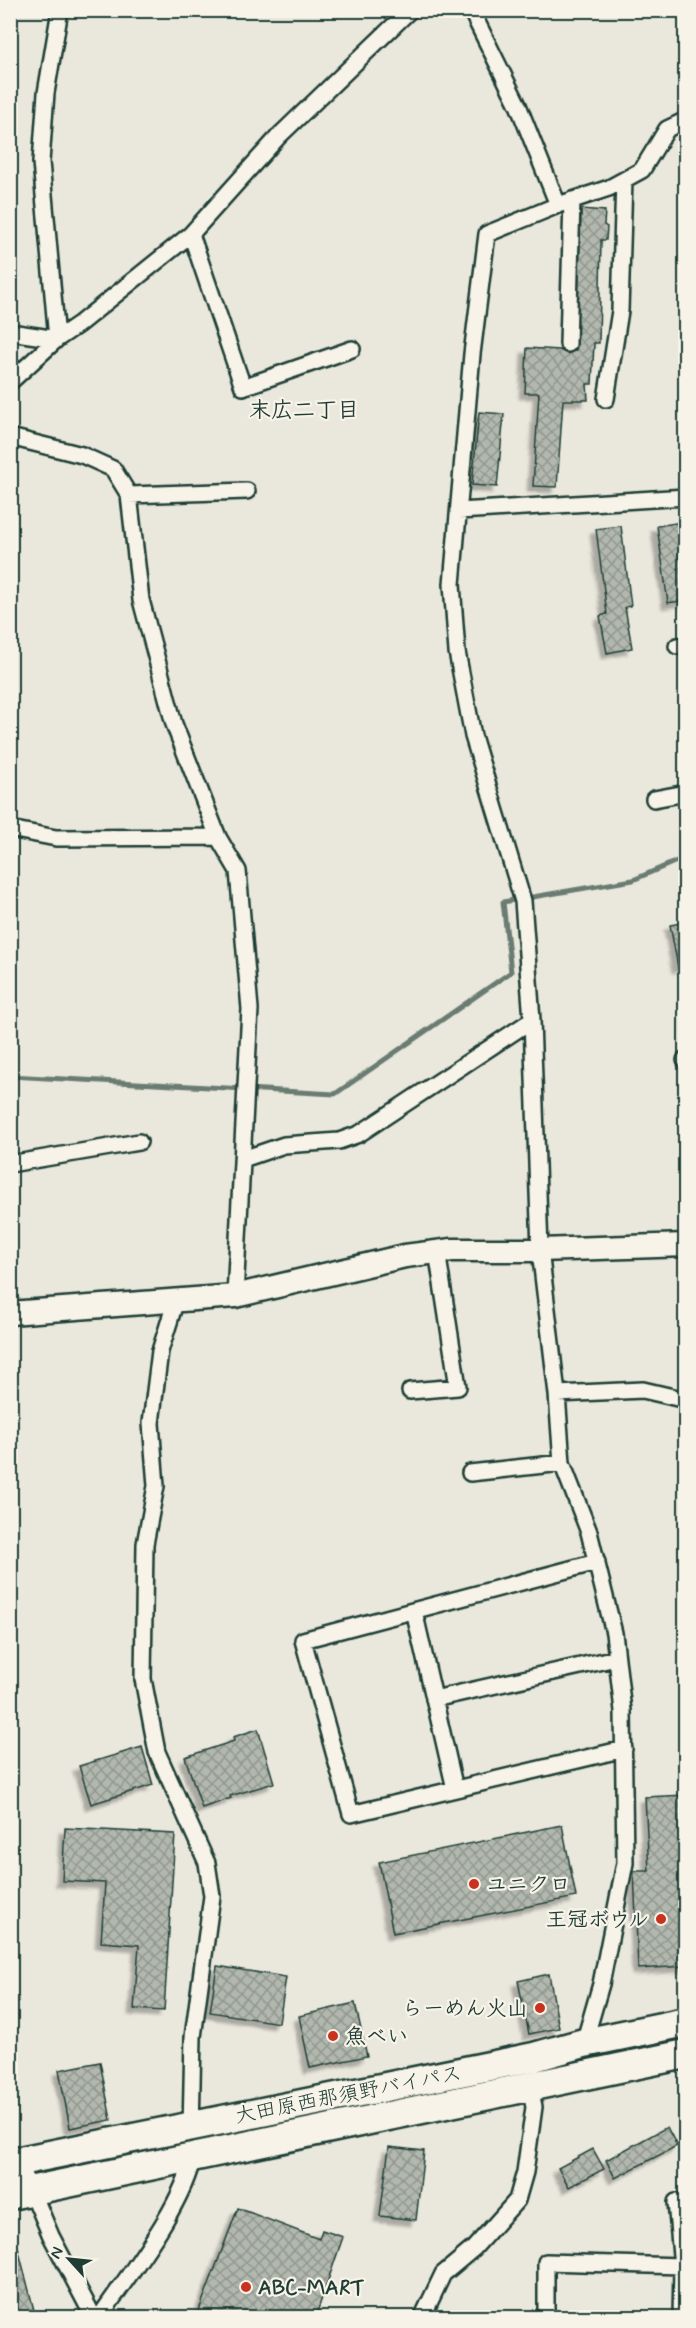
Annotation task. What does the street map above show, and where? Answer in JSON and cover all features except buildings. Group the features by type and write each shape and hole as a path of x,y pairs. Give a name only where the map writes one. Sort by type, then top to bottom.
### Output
{"highway":[{"name":"大田原西那須野バイパス","path":"12,2160 534,2057 584,2043 686,2022"},
{"name":"大田原西那須野バイパス","path":"21,2193 686,2054"}],"street":[{"path":"57,339 41,162 46,93 60,10"},
{"path":"10,382 57,339 191,234 279,136 410,10"},
{"path":"471,10 565,202 568,344"},
{"path":"584,2043 601,1984 625,1863 622,1710 614,1633 590,1532 562,1462 557,1394 540,1250 532,1020 523,901 473,736 457,652 452,584 472,354 487,234 565,202 609,189 642,170 667,129 686,120"},
{"path":"606,399 620,311 624,180"},
{"path":"191,234 243,387 352,350"},
{"path":"10,332 57,339"},
{"path":"10,437 82,455 113,469 129,495 141,600 174,724 218,837 238,871 250,1009 235,1296"},
{"path":"129,495 248,491"},
{"path":"459,511 686,497"},
{"path":"654,799 686,793"},
{"path":"10,829 56,838 218,837"},
{"path":"243,1159 284,1145 339,1141 359,1134 532,1020"},
{"path":"10,1164 139,1143"},
{"path":"10,1313 235,1296 405,1256 437,1251 686,1245"},
{"path":"410,1390 458,1387 437,1251"},
{"path":"99,2318 165,2219 193,2157 191,2126 193,2037 212,1896 207,1863 157,1752 143,1679 145,1544 156,1486 151,1423 160,1351 176,1300"},
{"path":"557,1394 643,1390 686,1400"},
{"path":"470,1473 562,1462"},
{"path":"597,1562 303,1640 351,1814 624,1749"},
{"path":"414,1611 455,1789"},
{"path":"434,1699 616,1658"},
{"path":"423,2318 443,2274 480,2241 517,2200 525,2172 534,2107 530,2086"},
{"path":"12,2160 21,2193 51,2236 94,2318"},
{"path":"676,2202 682,2266 681,2318"},
{"path":"546,2318 546,2262 682,2266"}],"waterway":[{"path":"10,1076 335,1094 511,972 503,902 633,880 686,857"}],"place":[{"name":"ユニクロ","path":"474,1884"},
{"name":"王冠ボウル","path":"661,1919"},
{"name":"らーめん火山","path":"540,2008"},
{"name":"魚べい","path":"333,2036"},
{"name":"ABC-MART","path":"246,2287"}],"district":[{"name":"末広二丁目","path":"304,409"}]}
